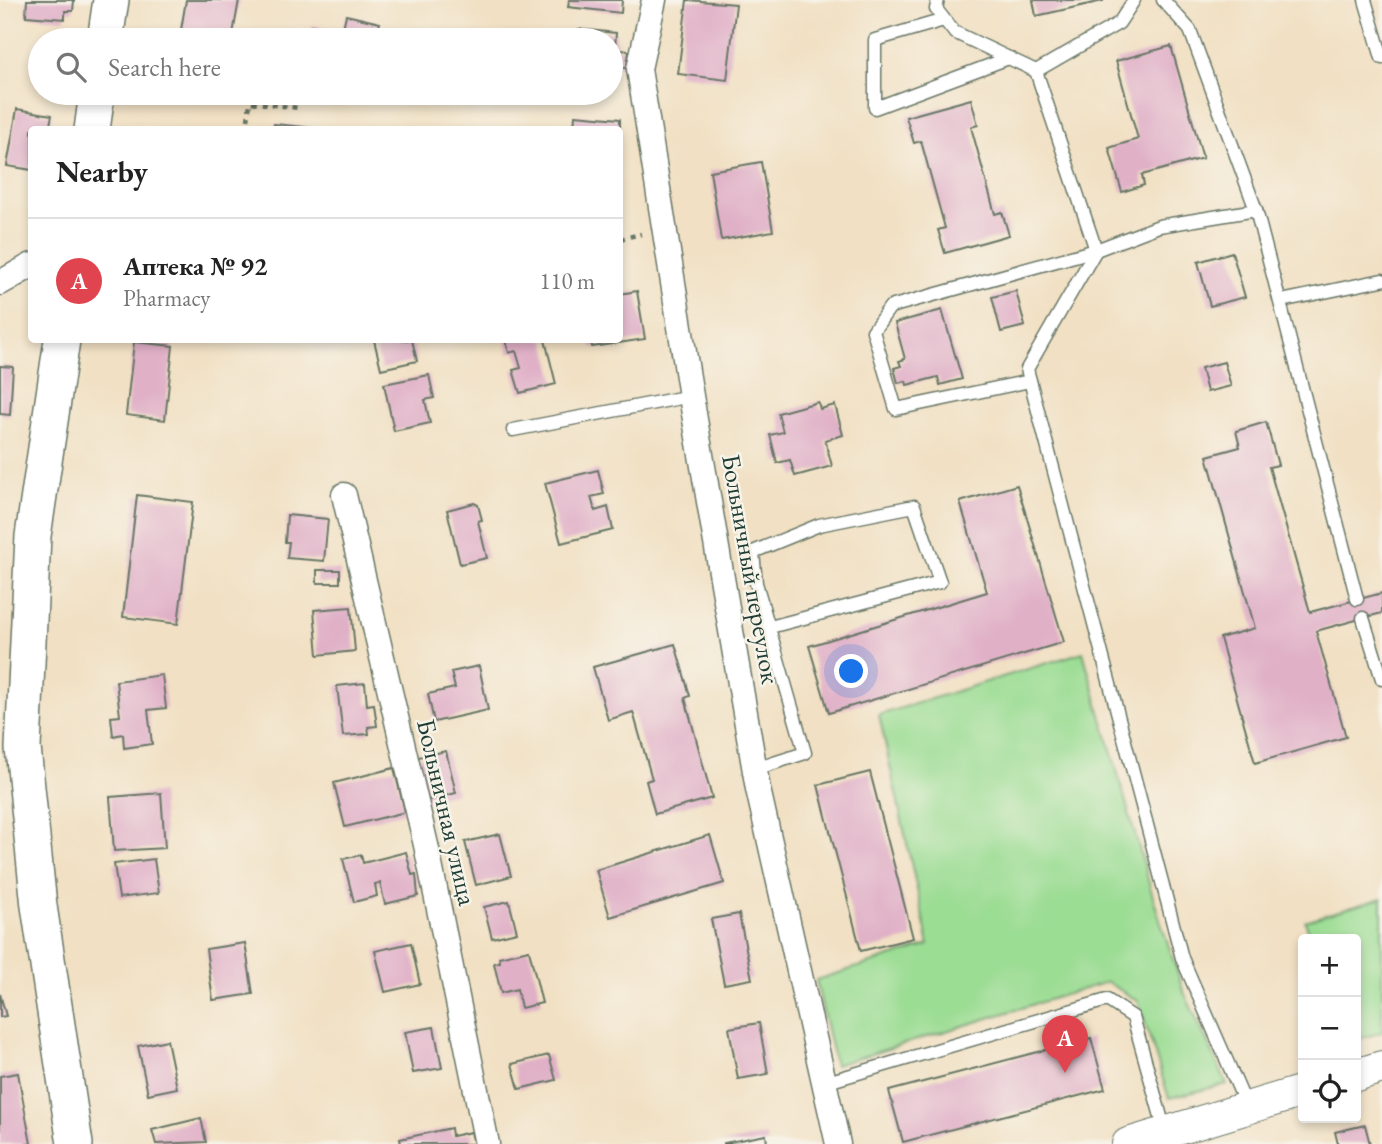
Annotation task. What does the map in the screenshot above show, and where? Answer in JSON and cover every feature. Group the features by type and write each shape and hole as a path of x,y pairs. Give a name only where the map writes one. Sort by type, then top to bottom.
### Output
{"main road":[{"path":"107,28 111,0"},
{"path":"93,126 95,105"},
{"path":"62,343 33,536 23,748 39,906 75,1144"}],"street":[{"name":"Больничный переулок","path":"654,0 639,69 691,396 755,769 838,1144"},
{"path":"0,283 28,267"},
{"name":"Больничная улица","path":"344,495 426,845 487,1144"},
{"path":"1361,1073 1382,1067"},
{"path":"1128,1144 1298,1093"}],"lane":[{"path":"938,0 936,9 954,32 1037,71 1096,250 1027,369 1182,958 1247,1108"},
{"path":"1037,71 1118,23 1134,0"},
{"path":"1163,0 1190,30 1256,210 1357,599"},
{"path":"1365,0 1382,58"},
{"path":"944,20 875,40 874,108 1009,58"},
{"path":"1030,381 896,409 873,331 890,307 1096,250 1159,226 1256,210"},
{"path":"1281,301 1382,281"},
{"path":"513,430 691,396"},
{"path":"755,769 805,753 757,583 753,552 819,525 915,506 940,582 770,627"},
{"path":"1363,618 1382,679"},
{"path":"824,1083 1107,1000 1133,1017 1165,1132"}],"path":[{"path":"247,126 250,105"},
{"path":"274,105 299,108"}],"green space":[{"path":"1083,652 1155,904 1183,990 1227,1084 1169,1098 1138,1001 1107,982 835,1065 816,980 929,945 879,715"},
{"path":"1382,898 1382,1032 1361,1038 1361,934 1309,934 1305,921"}],"building":[{"path":"27,0 74,0 73,11 65,11 65,19 26,16"},
{"path":"186,0 239,0 234,28 181,28"},
{"path":"569,0 622,0 621,13 568,7"},
{"path":"687,0 736,4 727,80 678,74"},
{"path":"1033,0 1103,0 1103,1 1036,16"},
{"path":"346,15 380,23 379,28 343,28"},
{"path":"1171,46 1203,158 1142,175 1144,185 1122,192 1109,148 1138,139 1116,61"},
{"path":"623,50 629,51 627,68 623,68"},
{"path":"971,99 978,125 971,127 995,214 1002,212 1009,235 945,253 938,230 945,228 921,141 914,143 906,117"},
{"path":"17,109 52,115 50,126 28,126 28,169 7,166"},
{"path":"575,115 620,119 620,126 574,126"},
{"path":"761,162 773,231 721,240 710,171"},
{"path":"1232,252 1245,297 1210,306 1198,262"},
{"path":"637,291 645,339 623,342 623,293"},
{"path":"1016,291 1025,326 1001,332 992,297"},
{"path":"942,310 962,379 940,385 938,377 907,385 906,381 898,383 894,368 901,366 899,361 905,359 895,323"},
{"path":"134,343 173,346 165,420 126,415"},
{"path":"375,343 413,343 417,361 381,369"},
{"path":"507,343 546,343 556,384 520,393 513,370 521,368 516,351 509,353"},
{"path":"591,343 618,343 592,347"},
{"path":"1224,362 1231,386 1207,392 1201,368"},
{"path":"0,366 13,367 10,415 0,414"},
{"path":"429,375 434,398 425,400 430,423 394,431 384,384"},
{"path":"818,402 820,409 835,405 843,435 825,440 832,466 795,476 790,460 777,463 770,435 783,432 778,413"},
{"path":"1266,422 1278,465 1269,467 1310,612 1382,593 1382,613 1316,631 1346,737 1255,763 1220,638 1255,628 1207,456 1240,447 1236,431"},
{"path":"598,470 604,494 591,497 595,511 608,507 613,530 561,543 545,483"},
{"path":"1017,485 1064,642 829,713 809,646 987,592 960,502"},
{"path":"137,495 193,502 178,624 123,617"},
{"path":"474,503 478,505 482,520 478,521 487,558 460,564 447,510"},
{"path":"287,515 328,519 324,561 287,558"},
{"path":"317,570 340,570 340,583 317,583"},
{"path":"351,607 355,651 318,655 314,610"},
{"path":"675,644 690,696 685,698 712,798 655,814 646,781 652,779 633,712 608,720 593,667"},
{"path":"479,666 488,710 434,722 428,694 455,688 451,672"},
{"path":"162,675 166,708 148,710 152,744 124,748 123,734 113,736 111,717 120,716 116,681"},
{"path":"365,683 367,705 374,704 377,726 368,727 369,734 343,736 337,686"},
{"path":"446,751 456,793 424,801 414,758"},
{"path":"394,768 405,812 345,827 334,783"},
{"path":"870,772 913,938 861,951 818,785"},
{"path":"161,793 165,848 114,851 110,797"},
{"path":"500,834 511,876 476,885 465,842"},
{"path":"710,835 724,883 610,917 596,870"},
{"path":"406,852 412,875 416,874 418,896 385,904 380,883 375,884 377,896 354,902 343,859 361,855 363,863"},
{"path":"154,859 159,893 119,898 114,864"},
{"path":"509,901 517,932 492,938 484,907"},
{"path":"739,914 752,979 724,984 711,919"},
{"path":"245,943 253,994 213,1000 206,949"},
{"path":"411,943 420,984 385,992 375,951"},
{"path":"529,950 542,1003 521,1008 517,989 501,993 494,963 500,962 499,957"},
{"path":"0,994 6,1016 0,1017"},
{"path":"759,1023 768,1074 738,1079 729,1028"},
{"path":"434,1027 442,1068 413,1073 405,1032"},
{"path":"1091,1038 1105,1089 903,1142 889,1091"},
{"path":"167,1040 177,1088 148,1094 138,1046"},
{"path":"549,1055 556,1080 519,1089 512,1064"},
{"path":"18,1073 31,1144 0,1144 0,1076"},
{"path":"201,1118 206,1142 156,1144 152,1130"},
{"path":"1365,1125 1370,1144 1338,1144 1335,1132"},
{"path":"451,1128 452,1136 471,1132 474,1144 401,1144 400,1139"},
{"path":"766,1135 767,1144 724,1144 724,1143"}],"place":[{"name":"Аптека № 92","path":"1065,1073"}]}
